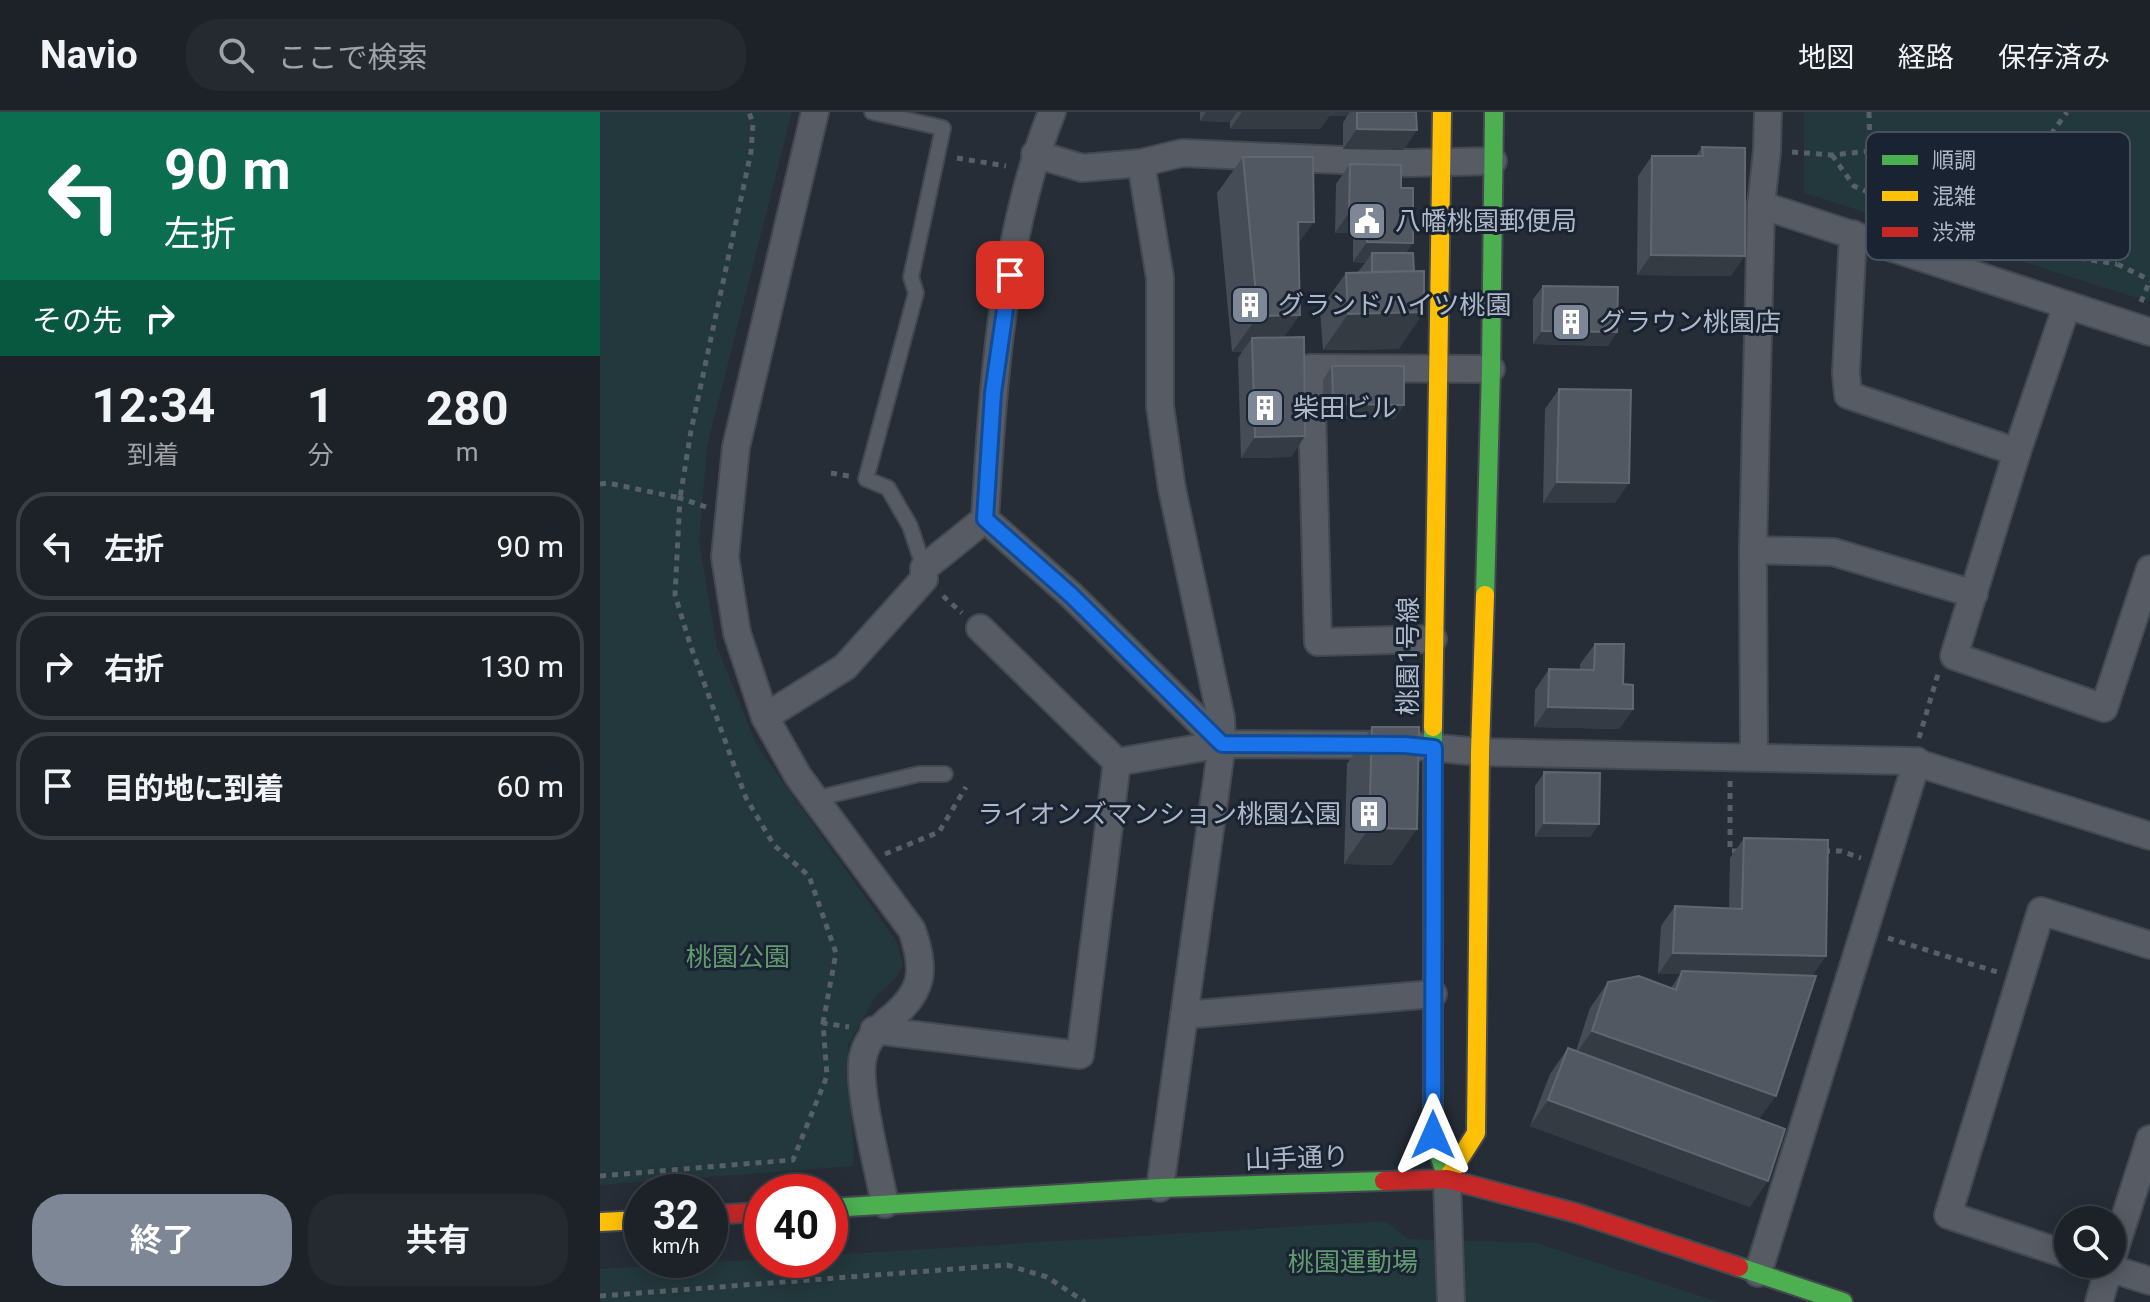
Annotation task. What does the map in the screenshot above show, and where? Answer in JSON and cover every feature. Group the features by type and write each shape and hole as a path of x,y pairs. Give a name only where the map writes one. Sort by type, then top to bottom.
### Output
{"street":[{"path":"815,112 736,447 725,557 737,633 765,717 798,776 912,930 921,959 918,987 893,1017 874,1030 862,1058 864,1094 885,1204"},
{"path":"765,717 845,667 924,574 985,519 993,393 1014,246 1033,162 1052,112"},
{"name":"桃園1号線","path":"1442,112 1433,639 1433,1135 1447,1179"},
{"path":"1451,1302 1447,1179 1476,1133 1480,752 1491,369 1494,112"},
{"path":"1742,756 1753,550 1761,205 1768,112"},
{"path":"1033,162 1082,168 1141,163 1182,153 1409,163 1493,161"},
{"path":"1141,163 1160,278 1160,406 1172,489 1221,718 1222,744 1160,1188"},
{"path":"1761,205 1866,238"},
{"path":"1853,234 1846,373 1848,395 2017,452"},
{"path":"1931,260 2150,332"},
{"path":"2067,305 2017,452 1954,656 2104,708 2150,569"},
{"path":"1433,639 1318,642 1311,368 1491,369"},
{"path":"985,519 1071,595 1222,744"},
{"path":"1753,550 1833,552 1974,594"},
{"path":"980,628 1117,762"},
{"path":"1117,762 1222,744 1405,745 1480,752 1914,761 2150,836"},
{"path":"1758,1273 1914,761"},
{"path":"874,1030 1080,1055 1117,762"},
{"path":"2054,1250 1948,1215 2041,911 2150,945"},
{"path":"1184,1015 1433,994"},
{"path":"2126,1209 2150,1139"},
{"name":"山手通り","path":"848,1207 1160,1188 1447,1179 1576,1213 1843,1302"},
{"path":"600,1222 624,1221"},
{"path":"2126,1272 2150,1281"},
{"path":"2099,1302 2104,1278"}],"lane":[{"path":"872,112 943,128 911,277 916,293 866,479 888,488 910,526 924,574"},
{"path":"814,799 919,774 945,774"}],"path":[{"path":"600,1176 793,1160 827,1076 823,1023 836,953 809,876 774,845 746,798 675,595 680,498 691,431 751,152 753,124 749,112"},
{"path":"1869,112 1870,132"},
{"path":"2053,132 2067,112"},
{"path":"1767,151 1832,155 1866,151"},
{"path":"938,154 1033,162"},
{"path":"1832,155 1854,186 1866,191"},
{"path":"2091,260 2117,264 2150,280"},
{"path":"2113,260 2117,264"},
{"path":"600,484 680,498 728,514"},
{"path":"924,574 980,628"},
{"path":"1914,761 1939,670 1954,656"},
{"path":"1742,756 1730,851 1746,851"},
{"path":"862,864 939,832 966,787"},
{"path":"1809,851 1841,851 1884,867"},
{"path":"1864,931 2020,979"},
{"path":"823,1023 874,1030"},
{"path":"600,1296 1007,1265 1047,1277 1085,1302"}],"green space":[{"name":"桃園公園","path":"600,112 792,112 707,446 699,542 717,647 756,744 897,942 903,966 895,979 875,997 848,1045 854,1166 728,1175 624,1174 624,1183 600,1185"},
{"path":"1804,112 2150,112 2150,302 2017,260 2130,260 2130,132 1866,132 1866,213 1804,193"},
{"name":"桃園運動場","path":"1385,1221 1408,1239 1536,1243 1719,1302 600,1302 600,1269 624,1268 624,1278 728,1278 728,1261 744,1260 744,1278 848,1278 848,1254"}],"building":[{"path":"1357,112 1416,112 1417,130 1357,129"},
{"path":"1702,147 1745,148 1745,256 1651,255 1652,156 1703,156"},
{"path":"1243,157 1313,157 1314,222 1298,222 1300,315 1258,316"},
{"path":"1350,164 1401,165 1401,188 1413,188 1413,243 1367,242 1367,213 1349,213"},
{"path":"1372,253 1413,253 1414,271 1372,272"},
{"path":"1424,271 1424,312 1348,314 1346,273"},
{"name":"グラウン桃園店","path":"1543,286 1618,287 1617,332 1542,331"},
{"path":"1304,337 1305,436 1255,437 1252,338"},
{"path":"1332,366 1404,366 1404,405 1333,404"},
{"path":"1559,389 1631,390 1629,483 1557,482"},
{"path":"1595,644 1624,644 1623,684 1633,685 1633,709 1548,707 1549,669 1594,670"},
{"path":"1372,727 1419,727 1417,829 1369,828"},
{"path":"1544,772 1600,773 1599,824 1544,823"},
{"path":"1744,838 1828,840 1826,956 1673,953 1675,906 1742,909"},
{"path":"1682,971 1816,976 1776,1096 1592,1031 1608,982 1639,976 1676,990"},
{"path":"1568,1048 1785,1129 1768,1181 1548,1100"}],"traffic: fast":[{"path":"1485,595 1494,112"},
{"path":"1433,727 1433,1135 1447,1179"},
{"path":"848,1207 1160,1188 1384,1181"},
{"path":"1739,1267 1843,1302"}],"traffic: slow":[{"path":"1433,727 1442,112"},
{"path":"1447,1179 1476,1133 1485,595"},
{"path":"600,1222 624,1221"}],"traffic: jam":[{"path":"1384,1181 1447,1179 1576,1213 1739,1267"},
{"path":"728,1214 744,1213"}],"place":[{"name":"八幡桃園郵便局","path":"1367,221"},
{"name":"グランドハイツ桃園","path":"1250,305"},
{"name":"グラウン桃園店","path":"1571,322"},
{"name":"柴田ビル","path":"1265,408"},
{"name":"ライオンズマンション桃園公園","path":"1369,814"}],"route":[{"path":"1010,275 993,393 985,519 1071,595 1222,744 1405,745 1434,748 1433,1135"}]}
